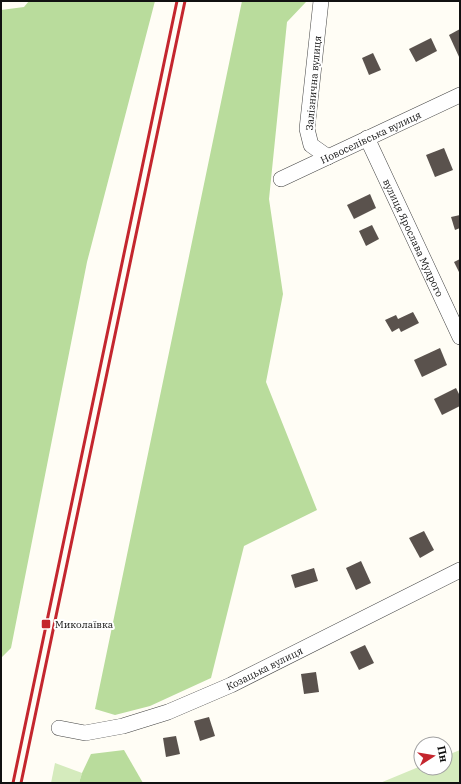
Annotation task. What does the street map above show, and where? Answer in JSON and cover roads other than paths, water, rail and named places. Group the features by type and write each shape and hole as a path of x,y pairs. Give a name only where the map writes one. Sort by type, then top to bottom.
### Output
{"street":[{"name":"Залізнична вулиця","path":"321,1 307,129 311,145 328,157"},
{"name":"Новоселівська вулиця","path":"281,179 460,94"},
{"name":"вулиця Ярослава Мудрого","path":"367,138 460,337"},
{"name":"Козацька вулиця","path":"59,728 84,733 123,726 168,712 231,685 460,570"}],"railway":[{"path":"13,783 177,1"},
{"path":"21,783 185,1"}],"place":[{"name":"Миколаївка","path":"46,624"}]}
